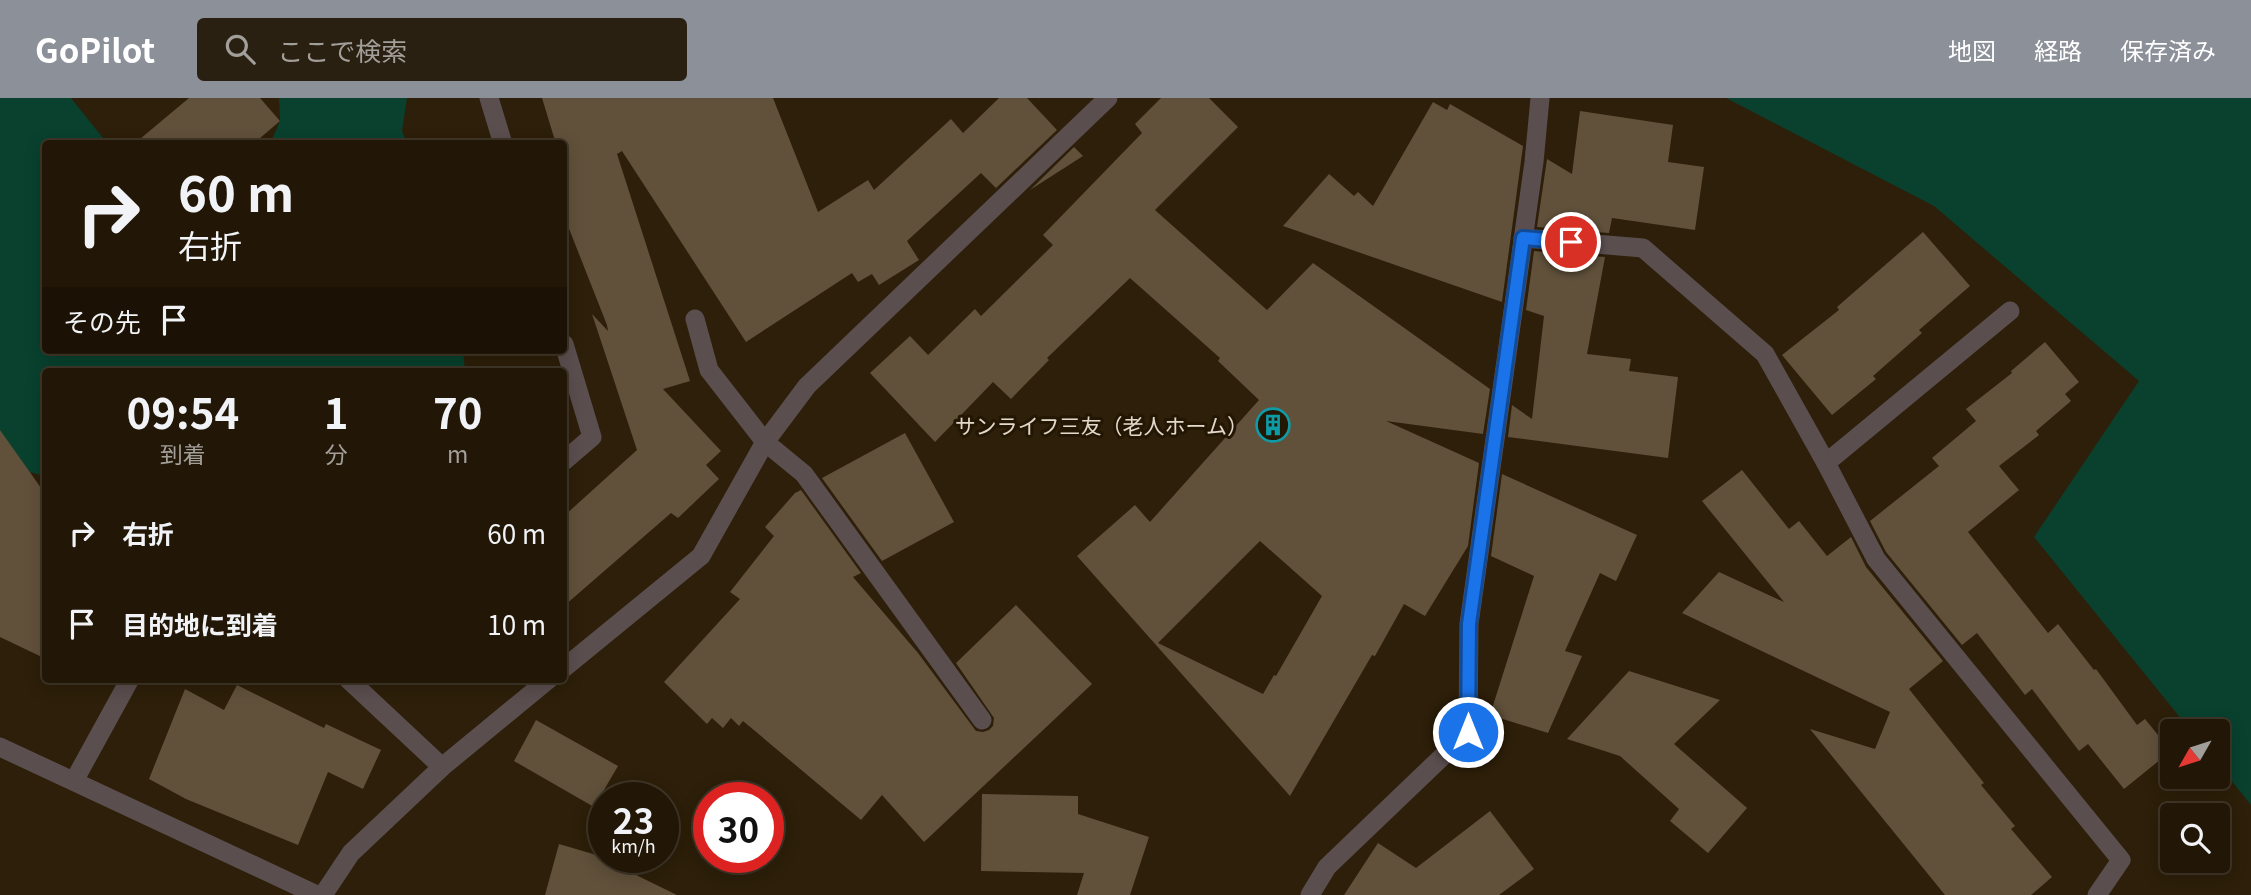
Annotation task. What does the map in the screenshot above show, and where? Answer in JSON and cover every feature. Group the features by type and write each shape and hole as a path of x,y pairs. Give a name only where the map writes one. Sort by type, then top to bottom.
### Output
{"street":[{"path":"489,98 502,140"},
{"path":"567,666 701,556 765,442 807,386 1108,98"},
{"path":"1310,895 1326,867 1468,732 1469,624 1540,98"},
{"path":"1523,238 1643,248 1765,354 1876,559 2121,860 2097,895"},
{"path":"1826,463 2010,311"},
{"path":"695,319 709,370 765,442 804,474 982,720"},
{"path":"567,354 592,438 567,459"},
{"path":"74,781 128,683"},
{"path":"352,683 442,767"},
{"path":"323,895 351,853 442,767 545,683"},
{"path":"0,747 292,889 317,895"}],"green space":[{"path":"0,98 71,98 105,140 42,140 42,354 463,354 465,368 42,368 42,475 9,467 0,460"},
{"path":"279,98 407,98 402,131 406,140 272,140 280,121"},
{"path":"1726,98 2251,98 2251,805 2230,779 2230,719 2181,719 2034,537 2139,381 1934,206"}],"building":[{"path":"189,98 260,98 280,121 258,140 139,140"},
{"path":"542,98 773,98 818,212 868,180 874,190 951,119 963,133 999,98 1027,98 1057,130 996,188 981,173 907,241 919,260 879,285 872,274 858,282 852,273 746,342 622,151 617,154 690,381 663,389 721,451 706,465 719,479 678,518 671,513 567,603 567,513 637,450 592,314 608,331 607,325 567,224 567,140 555,140"},
{"path":"1161,98 1209,98 1238,127 1155,210 1267,310 1313,263 1490,389 1483,434 1386,421 1479,463 1468,546 1425,616 1404,604 1290,796 1077,556 1135,505 1150,522 1259,400 1218,361 1220,358 1130,278 1047,358 1049,360 1011,399 993,382 935,442 870,373 910,336 928,355 975,309 981,316 1053,245 1043,235 1142,133 1135,124","holes":["1260,541 1322,596 1263,694 1158,643"]},
{"path":"1433,102 1447,110 1450,104 1523,146 1502,302 1283,226 1329,174 1354,196 1358,192 1373,206"},
{"path":"1580,111 1673,125 1668,162 1704,167 1695,230 1612,218 1609,233 1537,227 1547,159 1572,174"},
{"path":"1074,147 1083,156 1030,190"},
{"path":"1923,232 1970,286 1919,330 1922,333 1873,376 1876,379 1832,415 1782,355 1839,310 1837,307"},
{"path":"1534,251 1605,257 1587,354 1631,359 1629,371 1678,377 1668,458 1508,437 1512,405 1532,419 1544,316 1526,310"},
{"path":"2045,342 2079,382 2065,394 2071,401 2036,431 2039,435 1999,466 2019,490 1968,532 2048,633 2058,624 2094,670 2096,669 2137,725 2145,719 2160,737 2160,760 2124,789 2088,744 2079,751 2032,689 2025,695 1977,633 1962,645 1886,552 1870,521 1939,466 1932,458 1976,421 1966,409 2012,373 2011,371"},
{"path":"0,430 42,489 42,657 0,637"},
{"path":"905,433 954,522 882,561 822,478"},
{"path":"1742,470 1789,529 1799,521 1827,556 1851,537 1866,567 1943,661 1909,689 1984,783 1981,785 2015,826 2011,829 2052,877 2031,895 1945,895 1810,729 1875,749 1890,712 1682,613 1719,572 1784,602 1702,501"},
{"path":"1502,474 1637,535 1616,581 1600,573 1565,651 1582,656 1548,733 1490,715 1534,576 1491,556"},
{"path":"801,490 861,573 853,577 918,653 976,731 989,730 993,726 994,718 956,663 1016,605 1092,684 924,842 882,795 861,820 743,721 739,726 731,718 723,728 712,718 707,724 664,682 740,599 730,592 774,536 765,527 795,493"},
{"path":"1629,671 1720,700 1674,744 1747,808 1708,853 1670,821 1679,809 1620,756 1567,739"},
{"path":"237,685 324,728 326,724 381,750 363,789 328,772 298,845 186,799 149,779 185,689 224,710"},
{"path":"536,720 618,766 609,782 588,782 588,804 514,761"},
{"path":"982,794 1078,796 1078,814 1149,837 1130,895 1077,895 1084,873 981,871"},
{"path":"1490,811 1534,869 1499,895 1344,895 1378,843 1416,868"},
{"path":"559,844 588,853 588,873 632,873 677,895 545,895"}],"place":[{"name":"サンライフ三友（老人ホーム）","path":"1273,425"}],"route":[{"path":"1468,732 1469,624 1523,238 1571,242"}]}
